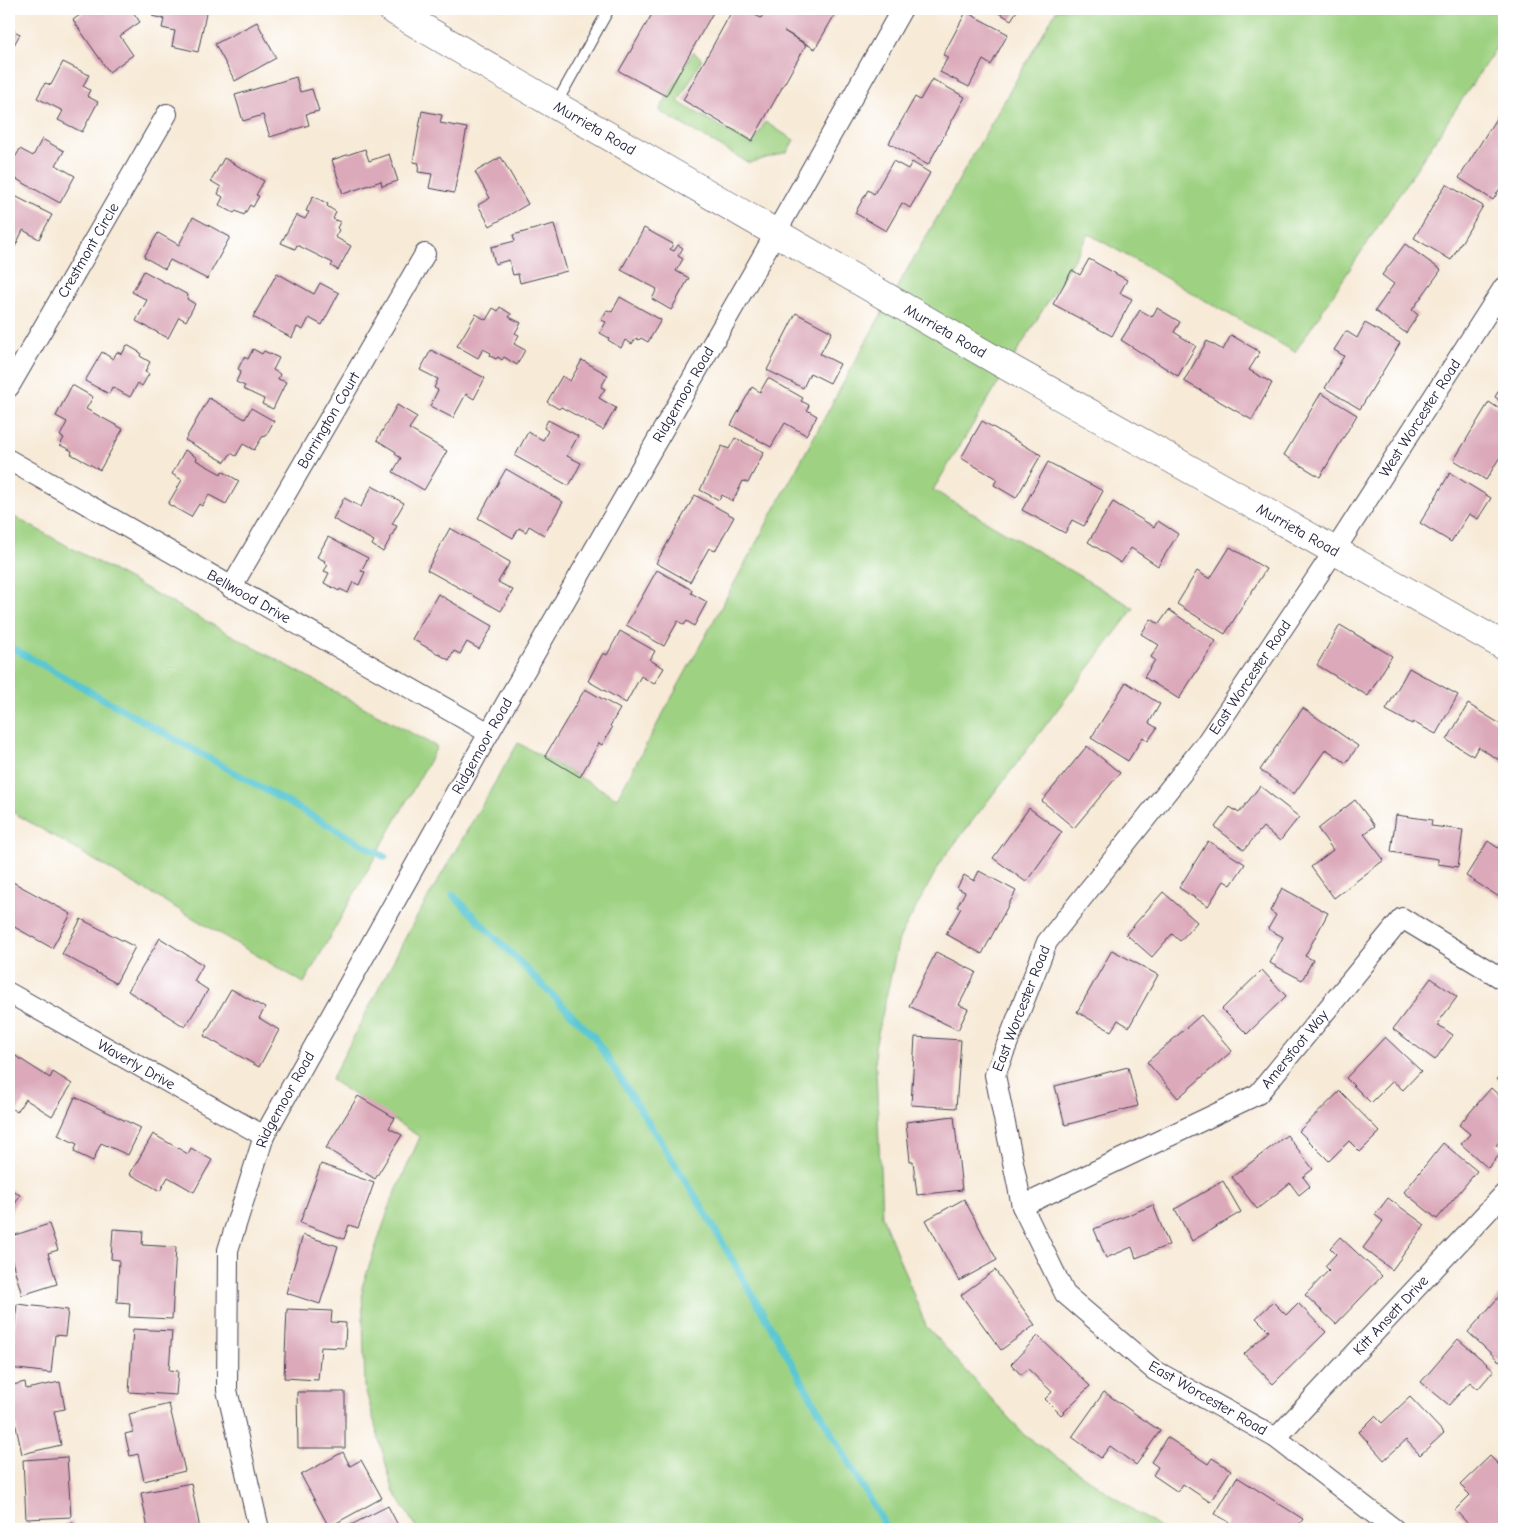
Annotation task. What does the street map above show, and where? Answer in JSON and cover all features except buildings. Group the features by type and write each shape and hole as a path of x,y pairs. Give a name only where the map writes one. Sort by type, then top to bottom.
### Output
{"main road":[{"name":"Murrieta Road","path":"391,9 999,362 1504,646"}],"street":[{"name":"Ridgemoor Road","path":"259,1529 227,1390 228,1250 264,1136 489,733 776,233 902,9"},
{"name":"Crestmont Circle","path":"9,387 167,114"},
{"name":"Barrington Court","path":"232,588 425,254"},
{"name":"West Worcester Road","path":"1334,550 1504,287"},
{"name":"Bellwood Drive","path":"9,460 489,733"},
{"name":"East Worcester Road","path":"1334,550 1206,743 1047,942 995,1075 1022,1206 1065,1294 1154,1370 1276,1438 1394,1529"},
{"name":"Amersfoot Way","path":"1022,1206 1258,1094 1402,918 1504,980"},
{"name":"Waverly Drive","path":"9,993 264,1136"},
{"name":"Kitt Ansett Drive","path":"1276,1438 1504,1194"}],"lane":[{"path":"555,105 609,9"}],"green space":[{"path":"1057,9 1504,9 1504,36 1295,352 1089,234 933,490 1134,608 942,860 899,939 875,1047 882,1216 926,1326 1024,1435 1161,1529 417,1529 393,1490 365,1388 362,1287 390,1205 420,1137 331,1080 411,927 518,743 617,798 869,336"},
{"path":"693,52 702,59 678,102 753,145 765,122 794,140 787,152 749,163 659,111"},
{"path":"9,514 437,747 304,983 9,810"}],"waterway":[{"path":"9,646 385,857"},
{"path":"453,895 594,1037 699,1202 887,1529"}]}
